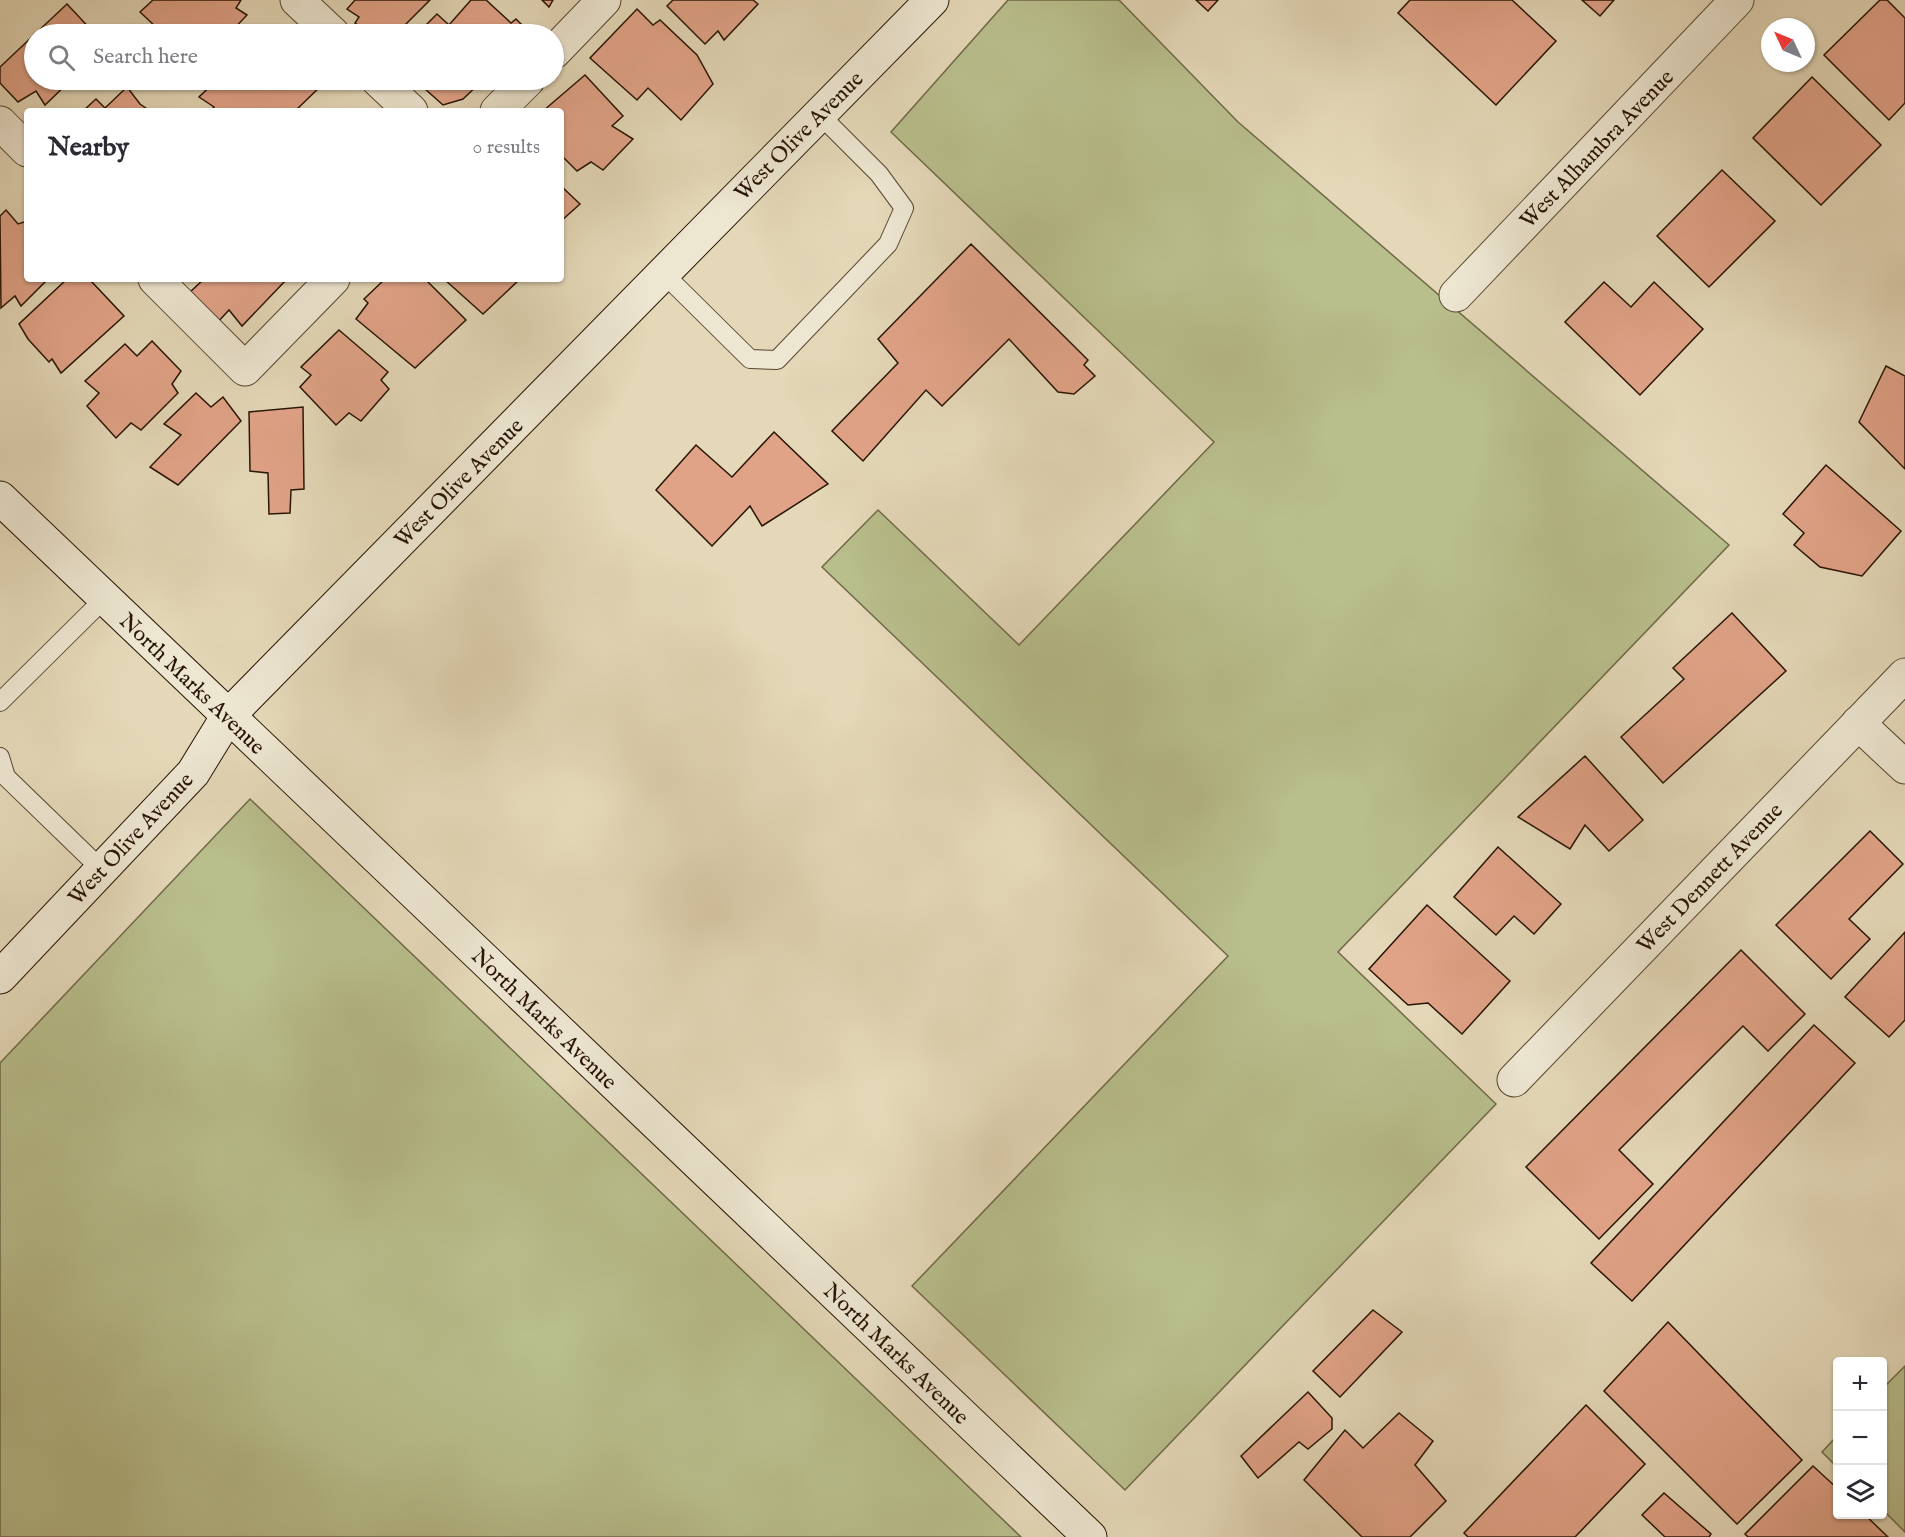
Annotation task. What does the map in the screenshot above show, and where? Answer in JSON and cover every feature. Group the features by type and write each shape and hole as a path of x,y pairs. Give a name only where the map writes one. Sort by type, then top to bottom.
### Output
{"main road":[{"path":"297,0 322,24"},
{"path":"564,42 604,0"},
{"name":"West Olive Avenue","path":"0,977 193,772 228,716 932,0"},
{"name":"West Alhambra Avenue","path":"1456,295 1737,0"},
{"path":"389,90 408,108"},
{"path":"500,108 518,90"},
{"path":"0,123 24,147"},
{"path":"158,282 245,369 330,282"},
{"name":"North Marks Avenue","path":"0,498 1090,1537"},
{"name":"West Dennett Avenue","path":"1514,1080 1905,675"},
{"path":"1858,723 1905,767"}],"lane":[{"path":"663,273 750,359 777,360 888,244 904,208 879,174 819,114"},
{"path":"0,702 105,598"},
{"path":"0,757 6,777 101,869"}],"green space":[{"path":"1008,0 1119,0 1238,122 1729,545 1338,952 1496,1104 1125,1490 912,1286 1228,956 822,567 878,510 1019,645 1214,442 891,132"},
{"path":"250,799 1021,1537 0,1537 0,1063"},
{"path":"1905,1366 1905,1532 1887,1514 1887,1384"},
{"path":"1833,1440 1833,1463 1822,1452"}],"building":[{"path":"153,0 241,0 236,8 247,15 238,24 153,24 140,12"},
{"path":"355,0 430,0 406,24 356,24 359,17 347,9"},
{"path":"471,0 486,0 511,23 516,19 521,24 450,24"},
{"path":"542,0 553,0 549,7"},
{"path":"673,0 753,0 758,4 724,40 718,31 705,44 667,6"},
{"path":"1196,0 1218,0 1208,11"},
{"path":"1410,0 1512,0 1556,41 1496,105 1398,13"},
{"path":"1582,0 1614,0 1600,16"},
{"path":"1880,0 1887,0 1905,18 1905,103 1889,120 1824,55"},
{"path":"67,4 86,24 46,24"},
{"path":"637,9 653,25 660,20 697,55 713,84 681,120 648,88 637,100 590,58"},
{"path":"437,14 448,24 427,24"},
{"path":"24,44 24,90 61,90 45,105 36,91 18,102 0,83 0,67"},
{"path":"585,75 623,116 612,126 633,139 603,170 591,162 577,171 564,158 564,108 546,108"},
{"path":"1812,77 1881,145 1821,205 1753,138"},
{"path":"124,90 129,90 146,108 105,108"},
{"path":"206,90 317,90 298,108 213,108 199,97"},
{"path":"426,90 472,90 463,99 443,105"},
{"path":"96,99 105,108 86,108"},
{"path":"1722,170 1775,221 1709,287 1657,236"},
{"path":"564,189 580,204 564,218"},
{"path":"6,210 18,224 24,222 24,282 45,282 21,306 15,296 1,308 0,216"},
{"path":"971,244 1088,360 1084,365 1095,376 1074,394 1058,392 1009,339 942,406 926,390 863,461 832,431 898,363 878,339"},
{"path":"64,282 92,282 124,316 61,373 52,359 49,362 28,339 19,324"},
{"path":"201,282 284,282 242,326 229,310 217,323 189,293"},
{"path":"382,282 428,282 466,320 415,368 356,319 368,303 364,299"},
{"path":"447,282 517,282 483,314"},
{"path":"1604,282 1631,307 1654,282 1703,329 1640,395 1565,322"},
{"path":"339,330 388,372 381,380 389,389 361,421 349,413 336,425 300,387 311,375 301,367"},
{"path":"152,341 181,371 172,384 178,393 141,430 131,423 116,438 87,406 99,393 85,381 125,344 137,356"},
{"path":"1886,366 1905,376 1905,469 1859,422"},
{"path":"196,393 211,407 223,397 241,421 178,485 150,467 181,435 164,424"},
{"path":"303,407 304,489 291,490 290,513 269,514 268,473 250,471 249,412"},
{"path":"774,432 828,484 762,526 750,506 712,546 656,490 696,445 732,477"},
{"path":"1826,465 1901,531 1862,576 1820,567 1794,545 1804,533 1783,514"},
{"path":"1732,613 1786,671 1663,783 1621,737 1684,679 1673,668"},
{"path":"1585,756 1643,820 1609,851 1585,825 1570,849 1518,817"},
{"path":"1870,831 1903,864 1849,919 1870,939 1831,979 1776,925"},
{"path":"1498,847 1561,904 1534,934 1514,916 1496,935 1454,897"},
{"path":"1427,905 1510,981 1462,1034 1428,1003 1408,1005 1369,969"},
{"path":"1905,932 1905,1020 1889,1037 1845,997"},
{"path":"1741,950 1805,1014 1768,1051 1743,1026 1619,1150 1653,1184 1599,1239 1526,1167"},
{"path":"1814,1025 1855,1063 1632,1301 1591,1263"},
{"path":"1373,1310 1402,1332 1340,1397 1313,1371"},
{"path":"1668,1322 1802,1460 1737,1524 1604,1391"},
{"path":"1308,1392 1332,1418 1332,1429 1308,1449 1299,1442 1258,1478 1241,1456"},
{"path":"1586,1405 1645,1464 1575,1537 1468,1537 1464,1533"},
{"path":"1399,1413 1433,1441 1415,1465 1446,1501 1410,1537 1362,1537 1304,1480 1345,1430 1363,1448"},
{"path":"1813,1466 1833,1484 1833,1519 1869,1519 1888,1537 1748,1537 1745,1534"},
{"path":"1664,1493 1711,1534 1709,1537 1665,1537 1642,1515"}]}
